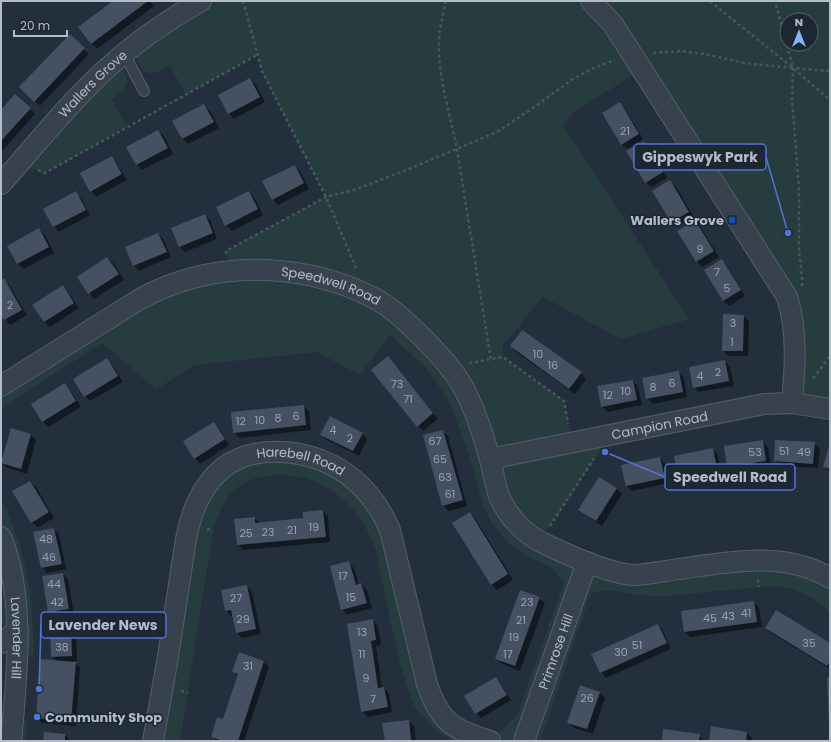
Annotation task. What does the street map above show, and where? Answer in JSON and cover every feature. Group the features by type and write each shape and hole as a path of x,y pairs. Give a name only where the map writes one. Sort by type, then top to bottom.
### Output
{"street":[{"name":"Wallers Grove","path":"1,184 92,82 123,55 158,28 200,1"},
{"path":"591,1 612,24 787,297 794,332 794,378 792,403"},
{"name":"Speedwell Road","path":"1,386 156,290 199,276 230,270 266,269 304,274 339,283 367,294 385,305 415,330 449,367 463,387 474,412 490,458 499,496 516,523 538,541 611,571 636,575 747,561 775,561 806,567 822,573 830,578"},
{"name":"Campion Road","path":"490,458 752,406 774,403 792,403 830,409"},
{"name":"Harebell Road","path":"153,741 167,663 186,539 194,507 203,490 224,468 246,456 274,451 299,454 338,469 353,479 380,508 390,530 427,684 436,707 446,720 454,727 490,741"},
{"name":"Lavender Hill","path":"1,537 10,568 18,630 18,651 11,741"},
{"name":"Primrose Hill","path":"524,741 587,562"},
{"path":"1,643 18,630"}],"lane":[{"path":"123,55 144,91"}],"path":[{"path":"242,1 262,71 326,197 367,294"},
{"path":"446,1 442,17 439,42 440,64 457,149 491,360"},
{"path":"710,1 830,100"},
{"path":"775,1 793,68 792,100 798,188 799,251 802,277 802,285 787,297"},
{"path":"230,270 226,251 326,197 357,189 497,132 573,79 614,60 633,56 680,51 705,54 744,62 793,68 830,70"},
{"path":"18,165 45,173 257,54"},
{"path":"449,367 503,357 564,401 572,442"},
{"path":"548,530 604,444 605,436"}],"green space":[{"path":"201,1 830,1 830,409 792,403 793,320 642,69 573,113 563,125 689,319 621,339 543,297 523,320 520,327 508,340 503,343 503,357 564,401 572,442 604,444 559,513 539,540 611,571 747,561 830,578 830,612 813,598 805,594 793,589 777,586 667,596 634,595 613,590 591,593 540,741 495,741 498,734 518,713 564,583 551,567 529,557 520,551 509,543 497,530 490,520 483,505 467,449 450,403 427,369 390,335 360,375 317,352 195,365 156,389 102,343 1,408 1,386 140,299 230,270 226,251 326,197 262,71 257,55 186,94 170,66 149,73 141,67 132,48"},
{"path":"117,60 125,72 127,81 123,90 112,99 127,127 45,173 18,165"},
{"path":"287,452 369,496 433,701 490,741 454,741 434,728 417,710 412,701 400,662 376,553 366,528 353,510 336,494 326,487 309,479 285,475 269,475 246,482 238,487 232,492 222,506 213,531 180,741 153,741 186,539 213,478"},
{"path":"1,498 12,523 28,578 33,625 33,657 17,656 2,622"},
{"path":"13,719 27,720 25,741 11,741"}],"building":[{"path":"113,1 148,1 91,44 78,27"},
{"path":"70,34 85,48 34,102 19,87"},
{"path":"250,78 260,97 228,114 218,95"},
{"path":"15,94 31,108 1,141 1,110"},
{"path":"620,102 639,134 621,145 602,113"},
{"path":"204,104 214,122 182,139 172,121"},
{"path":"158,130 168,148 136,165 126,147"},
{"path":"644,141 663,172 645,183 626,151"},
{"path":"112,156 122,174 90,192 80,173"},
{"path":"295,165 304,183 272,200 262,181"},
{"path":"670,180 689,212 671,222 652,191"},
{"path":"76,191 86,210 53,227 43,209"},
{"path":"249,191 258,209 225,226 216,207"},
{"path":"205,214 213,233 179,247 171,228"},
{"path":"695,220 714,251 696,262 677,231"},
{"path":"39,228 49,247 17,264 7,246"},
{"path":"158,233 167,252 133,266 125,247"},
{"path":"107,257 119,274 88,294 77,277"},
{"path":"722,259 741,290 723,301 704,270"},
{"path":"4,278 22,310 4,320 1,315 1,280"},
{"path":"63,285 74,303 44,322 32,305"},
{"path":"723,314 744,315 743,351 722,351"},
{"path":"522,330 582,372 569,389 510,346"},
{"path":"388,356 433,413 417,427 371,370"},
{"path":"107,358 118,376 84,397 73,379"},
{"path":"725,360 729,381 693,388 689,367"},
{"path":"679,371 683,392 646,399 642,378"},
{"path":"633,380 637,400 601,407 597,386"},
{"path":"65,383 76,401 42,422 31,404"},
{"path":"304,405 306,425 233,433 231,412"},
{"path":"330,416 363,433 353,451 320,435"},
{"path":"214,422 225,439 194,459 183,441"},
{"path":"11,428 31,434 21,469 1,463"},
{"path":"443,430 463,500 442,506 423,435"},
{"path":"763,440 766,461 727,467 724,446"},
{"path":"775,440 815,442 813,464 774,461"},
{"path":"829,446 830,447 830,469 823,467"},
{"path":"713,448 717,469 678,476 674,456"},
{"path":"660,457 665,478 626,486 621,465"},
{"path":"599,477 617,488 596,521 578,510"},
{"path":"30,481 49,512 31,523 12,491"},
{"path":"323,510 326,537 237,545 234,519 255,517 255,523 303,518 303,512"},
{"path":"470,512 508,574 491,585 452,523"},
{"path":"54,528 62,564 41,568 33,532"},
{"path":"349,561 356,585 361,583 367,603 341,610 330,566"},
{"path":"63,573 69,609 48,612 42,576"},
{"path":"247,585 256,629 236,633 231,610 225,611 221,590"},
{"path":"520,590 540,597 515,666 495,659"},
{"path":"754,601 757,622 684,632 681,611"},
{"path":"776,610 830,643 830,661 827,666 765,628"},
{"path":"373,619 376,640 371,641 378,688 384,687 388,707 361,712 347,624"},
{"path":"50,620 71,620 72,656 51,657"},
{"path":"658,624 667,643 600,673 591,654"},
{"path":"239,652 264,661 238,741 223,741 211,737 217,717 223,719 238,674 232,672"},
{"path":"40,659 76,662 71,721 36,718"},
{"path":"496,677 507,695 475,714 464,696"},
{"path":"827,678 830,678 830,723 829,723"},
{"path":"580,685 600,692 587,729 567,723"},
{"path":"409,720 411,740 385,741 382,723"},
{"path":"711,726 747,732 746,741 709,741"},
{"path":"663,729 700,734 699,741 662,741"},
{"path":"44,732 65,734 65,741 43,741"}],"place":[{"name":"Wallers Grove","path":"732,220"},
{"name":"Gippeswyk Park","path":"788,233"},
{"name":"Speedwell Road","path":"605,452"},
{"name":"Lavender News","path":"39,689"},
{"name":"Community Shop","path":"37,717"}]}
